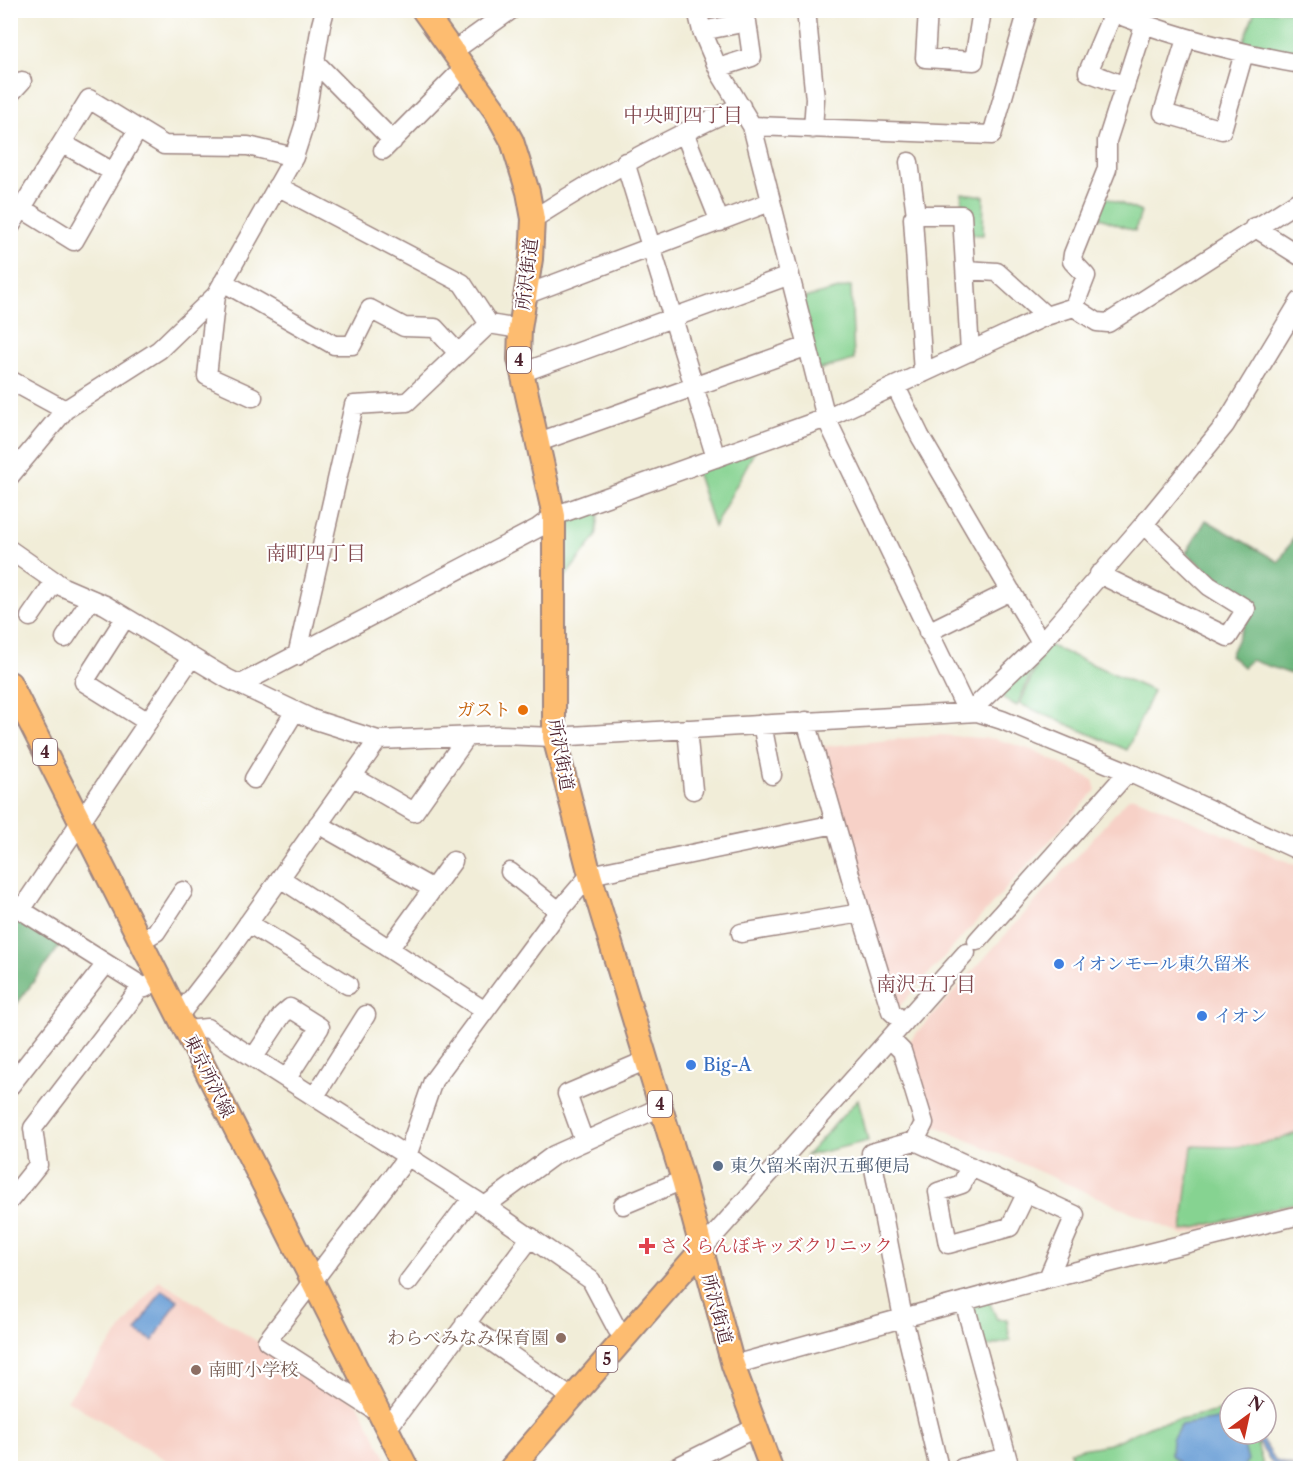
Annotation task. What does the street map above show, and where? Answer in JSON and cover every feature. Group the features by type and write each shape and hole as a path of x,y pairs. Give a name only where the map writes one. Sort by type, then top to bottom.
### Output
{"main road":[{"name":"所沢街道","path":"423,10 496,112 512,141 522,166 533,219 520,330 521,373 554,516 554,737 590,875 683,1180 733,1365 771,1468"},
{"name":"東京所沢線","path":"10,683 142,940 152,982 183,1022 383,1421 403,1466"},
{"name":"5","path":"511,1468 702,1249"}],"street":[{"path":"10,476 65,410 159,350 220,289 294,157 304,126 326,10"},
{"path":"315,62 388,146 458,60 511,10"},
{"path":"697,10 702,31 718,68 752,126 826,418 928,632 972,712"},
{"path":"806,10 815,99 813,129"},
{"path":"927,10 925,58 974,61 982,10"},
{"path":"752,126 992,135 1028,10"},
{"path":"1125,86 1088,72 1110,12 1144,26 1186,39 1300,64"},
{"path":"702,31 747,22 752,57 718,68"},
{"path":"241,684 538,528 554,516 826,418 1046,316 1074,306 1086,276 1072,261 1073,254 1107,169 1107,141 1144,26"},
{"path":"1186,39 1163,113 1222,130 1244,53"},
{"path":"10,228 89,99 164,145 248,146 294,157"},
{"path":"533,219 625,162 741,106"},
{"path":"21,208 74,241 138,129"},
{"path":"684,132 720,222"},
{"path":"62,143 113,172"},
{"path":"625,162 716,458"},
{"path":"909,162 916,215 913,218 923,373"},
{"path":"277,186 462,283 489,324 520,330"},
{"path":"1074,306 1097,322 1108,323 1254,227 1300,200"},
{"path":"525,295 770,202"},
{"path":"916,215 962,215 970,352"},
{"path":"1254,227 1300,256"},
{"path":"966,270 997,272 1046,316"},
{"path":"521,373 790,275"},
{"path":"220,289 334,345 352,345 370,309 404,327 435,328 458,353"},
{"path":"220,289 207,376 253,397"},
{"path":"972,712 1041,643 1144,524 1225,425 1300,302"},
{"path":"297,656 354,405 407,402 489,324"},
{"path":"536,443 808,346"},
{"path":"10,380 65,410"},
{"path":"896,387 920,436 1041,643"},
{"path":"1099,574 1228,637 1246,609 1209,586 1144,524"},
{"path":"10,550 55,582 91,599 241,684 295,711 378,740 554,737 972,712 1002,720 1128,772 1300,851"},
{"path":"30,617 55,582"},
{"path":"928,632 1011,591"},
{"path":"65,638 91,599"},
{"path":"125,618 84,682 148,722"},
{"path":"10,1200 38,1166 33,1128 152,982 106,964 16,906 80,822 192,658"},
{"path":"254,779 295,711"},
{"path":"806,721 891,1011 904,1023"},
{"path":"762,724 772,775"},
{"path":"687,729 693,790"},
{"path":"352,776 414,812 467,737"},
{"path":"378,740 248,923 183,1022 207,1028 254,1057 531,1237 591,1280 617,1329 628,1336"},
{"path":"702,1249 1128,772"},
{"path":"318,824 433,889"},
{"path":"531,1237 465,1323 383,1421 267,1341 407,1156 433,1082 559,911 590,875 835,824"},
{"path":"389,949 453,861"},
{"path":"510,872 559,911"},
{"path":"280,878 485,1011"},
{"path":"142,940 156,932 183,891"},
{"path":"741,933 861,913"},
{"path":"248,923 348,985"},
{"path":"10,1086 106,964"},
{"path":"254,1057 282,1015 290,1008 321,1027 286,1078"},
{"path":"315,1096 366,1015"},
{"path":"890,1039 902,1051 924,1123 915,1141"},
{"path":"584,1141 567,1094 647,1060"},
{"path":"408,1282 478,1202 554,1155 661,1107"},
{"path":"939,1468 903,1318 871,1153 915,1141 1075,1215 1048,1278"},
{"path":"970,1166 962,1184 938,1192 948,1244 1010,1227 1027,1192"},
{"path":"623,1205 683,1180"},
{"path":"733,1365 1048,1278 1300,1215"},
{"path":"962,1468 1008,1463 964,1301"},
{"path":"465,1323 573,1399"},
{"path":"675,1468 757,1427"}],"shaded area":[{"path":"939,735 996,739 1032,750 1093,780 1096,790 896,1010 819,747"},
{"path":"1135,797 1300,867 1300,1205 1183,1235 929,1123 905,1046 1129,798"},
{"name":"南町小学校","path":"159,1280 359,1405 390,1466 388,1468 179,1468 67,1400"}],"green space":[{"path":"1255,11 1300,11 1300,60 1242,46"},
{"path":"962,193 984,196 983,235 966,234 961,213"},
{"path":"1098,194 1141,212 1135,231 1092,215"},
{"path":"851,286 854,360 814,371 796,300"},
{"path":"760,441 714,527 694,465"},
{"path":"601,499 596,537 552,594 554,516"},
{"path":"1206,520 1279,562 1300,527 1300,671 1291,674 1251,660 1243,667 1230,655 1253,606 1186,553"},
{"path":"1046,644 1153,691 1127,750 1020,704"},
{"path":"1042,648 1017,706 1004,699 1001,692"},
{"path":"10,911 62,943 11,1012 10,1012"},
{"path":"858,1099 868,1141 806,1156"},
{"path":"1300,1131 1300,1202 1182,1231 1192,1146 1248,1146 1274,1141"},
{"path":"988,1299 997,1319 1007,1319 1010,1341 982,1348 970,1303"},
{"path":"1218,1411 1218,1446 1258,1446 1264,1468 1073,1468 1070,1451 1110,1444 1154,1424"}],"water":[{"path":"162,1290 178,1300 153,1341 136,1331"},
{"path":"1218,1419 1218,1446 1244,1446 1248,1461 1242,1468 1183,1468 1171,1455 1172,1439 1181,1425"},
{"path":"1261,1446 1266,1446 1276,1461 1300,1468 1273,1464"}],"place":[{"name":"ガスト","path":"523,710"},
{"name":"イオンモール東久留米","path":"1059,964"},
{"name":"イオン","path":"1202,1016"},
{"name":"Big-A","path":"691,1065"},
{"name":"東久留米南沢五郵便局","path":"718,1166"},
{"name":"さくらんぼキッズクリニック","path":"647,1246"},
{"name":"わらべみなみ保育園","path":"561,1338"},
{"name":"南町小学校","path":"196,1370"}],"district":[{"name":"中央町四丁目","path":"683,115"},
{"name":"南町四丁目","path":"316,553"},
{"name":"南沢五丁目","path":"926,984"}]}
